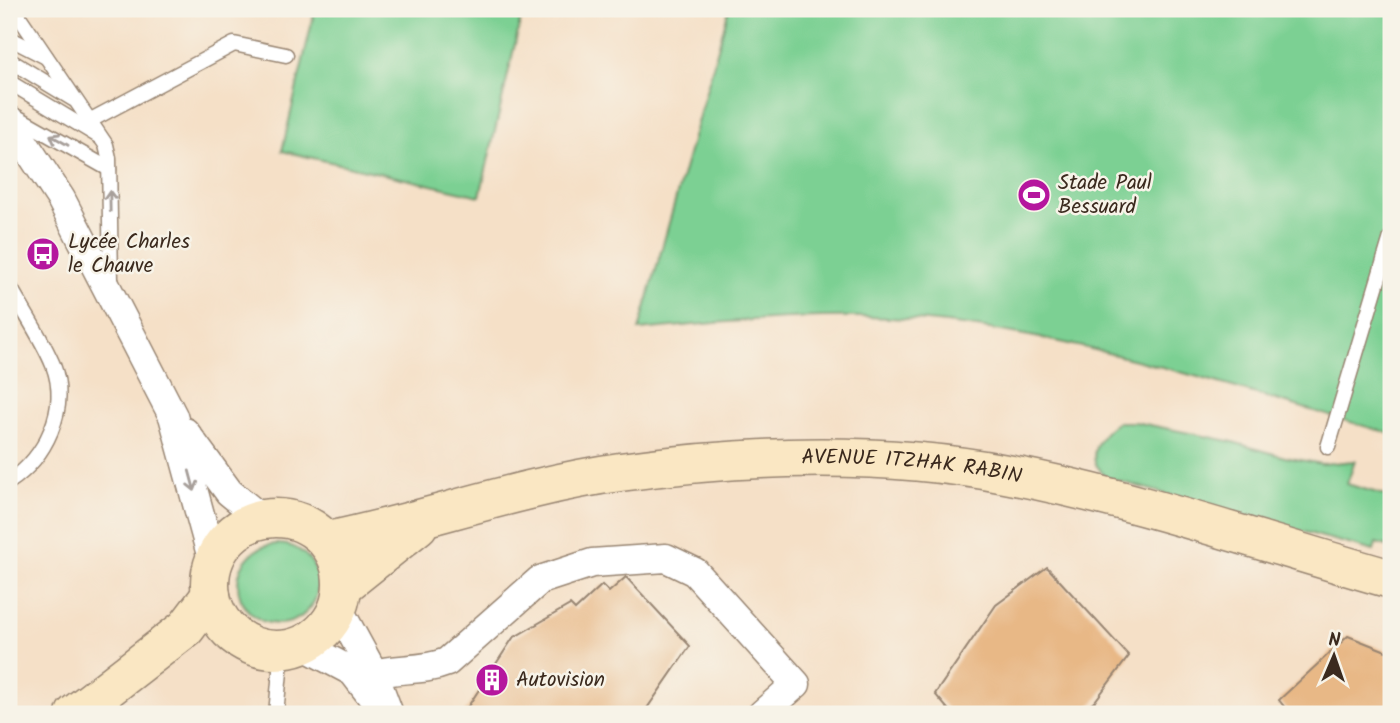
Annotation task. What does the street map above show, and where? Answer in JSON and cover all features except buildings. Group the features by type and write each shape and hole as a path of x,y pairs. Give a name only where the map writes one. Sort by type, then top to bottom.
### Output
{"main road":[{"name":"AVENUE ITZHAK RABIN","path":"328,541 426,519 517,493 618,472 716,463 812,460 918,462 1006,474 1137,506 1391,579"},
{"path":"75,714 186,628 232,534 262,519 280,517 298,521 328,541 339,562 340,597 317,636 292,648 249,644 225,626 212,579"},
{"name":"AVENUE ITZHAK RABIN","path":"340,597 426,519"},
{"path":"158,652 237,637"}],"street":[{"path":"13,134 61,199 173,416 229,492 262,519"},
{"path":"173,416 212,579"},
{"path":"374,674 388,670 428,670 447,662 540,580 592,563 666,558 695,572 796,684 762,714"},
{"path":"340,597 374,674 388,714"},
{"path":"292,648 352,672 388,714"}],"lane":[{"path":"14,13 102,138 109,169 111,294"},
{"path":"9,38 47,58"},
{"path":"90,120 234,44 286,55"},
{"path":"9,60 77,101"},
{"path":"9,82 102,138"},
{"path":"9,112 109,169"},
{"path":"1328,447 1391,237"},
{"path":"9,285 54,367 59,403 50,437 26,471 9,482"},
{"path":"276,714 292,648"}],"green space":[{"path":"315,9 523,9 480,196 282,151"},
{"name":"Stade Paul Bessuard","path":"729,9 1391,9 1391,434 1132,359 1000,330 933,321 809,317 639,330"},
{"path":"1118,422 1135,422 1229,441 1322,464 1355,461 1347,484 1391,497 1391,547 1376,543 1374,551 1104,477 1095,462 1095,450 1108,429"},
{"path":"278,544 300,551 306,556 317,576 318,584 311,606 306,612 286,623 278,624 256,617 250,612 239,592 238,584 245,562 250,556 270,545"}],"place":[{"name":"Stade Paul Bessuard","path":"1034,195"},
{"name":"Lycée Charles le Chauve","path":"43,254"},
{"name":"Autovision","path":"492,680"}]}
